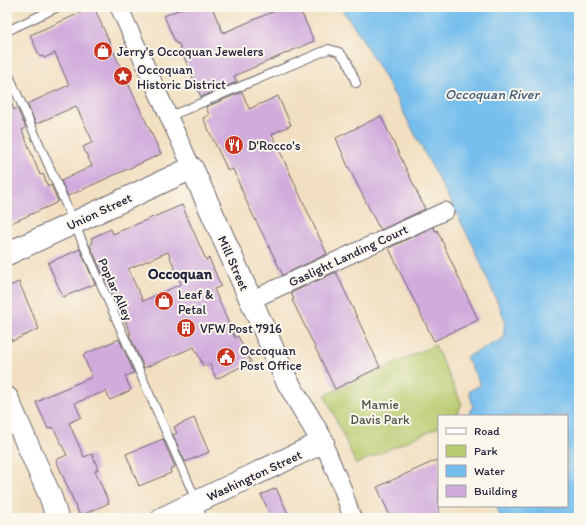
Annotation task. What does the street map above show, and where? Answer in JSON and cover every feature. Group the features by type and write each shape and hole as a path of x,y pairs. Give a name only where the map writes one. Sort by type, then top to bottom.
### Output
{"street":[{"name":"Mill Street","path":"119,7 287,381 323,442 343,490 352,518"},
{"name":"Union Street","path":"7,254 192,168"},
{"name":"Gaslight Landing Court","path":"251,300 445,211"},
{"path":"7,398 51,498 57,518"},
{"name":"Washington Street","path":"162,518 199,510 323,442"}],"lane":[{"path":"7,31 58,7"},
{"path":"168,117 329,49 339,52 347,61 356,83"},
{"name":"Poplar Alley","path":"7,71 199,510"}],"green space":[{"name":"Mamie Davis Park","path":"435,345 462,404 456,415 438,415 438,427 356,464 325,395"}],"water":[{"name":"Occoquan River","path":"340,7 579,7 579,518 501,518 496,507 568,507 568,415 469,415 473,406 469,391 481,385 466,357 503,339 505,320 474,247 395,96 358,32"}],"building":[{"path":"94,7 161,154 68,196 61,181 92,166 83,147 93,142 76,106 36,124 27,104 69,85 55,53 44,58 43,56 40,57 30,35"},
{"path":"185,7 212,7 223,33 284,7 299,7 314,41 234,76 237,82 201,97 178,43 176,44 164,16"},
{"path":"242,92 249,109 278,96 291,125 272,134 327,254 283,275 248,205 233,169 228,171 203,118 209,115 206,107"},
{"path":"7,94 14,110 17,108 26,128 22,130 40,175 43,174 48,187 51,185 58,201 7,225"},
{"path":"381,116 425,209 381,230 347,164 336,138"},
{"path":"182,205 206,260 209,258 221,286 214,289 235,338 238,336 251,362 216,379 210,364 204,367 194,347 144,368 129,334 131,334 90,245 93,243 91,238 111,229 113,234","holes":["168,252 181,284 143,301 128,269"]},
{"path":"433,227 435,231 437,230 478,320 434,341 389,248"},
{"path":"80,249 95,284 63,297 48,263"},
{"path":"336,272 380,367 335,389 292,300 294,299 291,293"},
{"path":"19,282 39,329 12,341 7,330 7,287"},
{"path":"119,339 134,373 125,376 131,390 110,400 106,391 75,403 81,417 69,423 84,457 92,454 98,469 95,471 109,503 80,516 56,460 67,455 53,427 48,429 36,402 42,400 42,398 92,377 83,355"},
{"path":"194,418 209,452 185,462 173,435 177,433 174,427"},
{"path":"163,439 175,467 170,469 171,473 139,486 126,454"},
{"path":"438,459 439,518 391,518 377,487"},
{"path":"276,488 290,518 272,518 261,495"}],"place":[{"name":"Jerry's Occoquan Jewelers","path":"103,51"},
{"name":"Occoquan Historic District","path":"123,76"},
{"name":"D'Rocco's","path":"234,145"},
{"name":"Leaf & Petal","path":"164,301"},
{"name":"VFW Post 7916","path":"186,328"},
{"name":"Occoquan Post Office","path":"226,357"}],"district":[{"name":"Occoquan","path":"180,274"}]}
